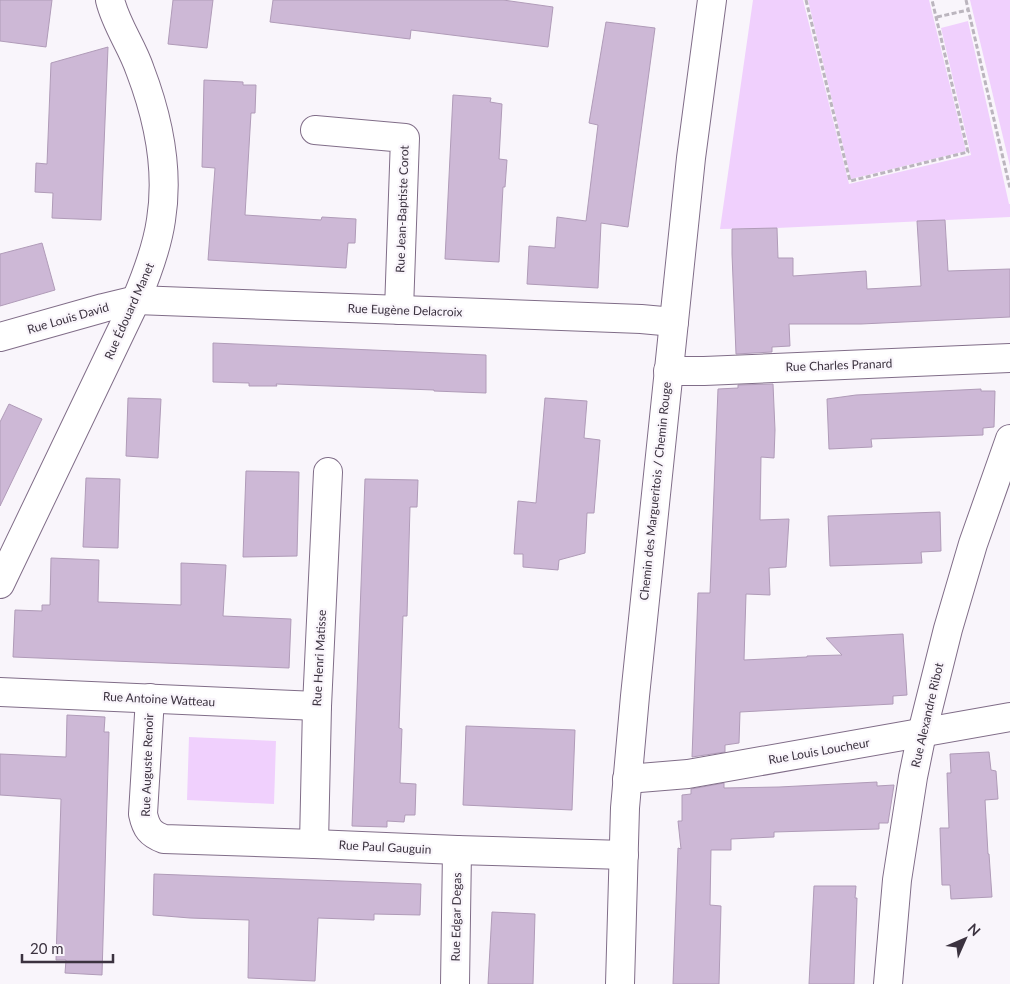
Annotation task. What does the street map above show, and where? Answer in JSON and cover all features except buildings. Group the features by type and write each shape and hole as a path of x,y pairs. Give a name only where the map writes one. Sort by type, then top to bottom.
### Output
{"street":[{"name":"Rue Édouard Manet","path":"0,584 146,278 155,250 161,220 164,184 162,152 147,87 135,55 114,11 101,0"},
{"name":"Chemin des Margueritois / Chemin Rouge","path":"620,984 627,780 691,158 712,0"},
{"name":"Rue Jean-Baptiste Corot","path":"315,130 405,138 399,310"},
{"name":"Rue Eugène Delacroix","path":"136,300 641,319 674,322"},
{"name":"Rue Louis David","path":"0,337 136,300"},
{"name":"Rue Charles Pranard","path":"668,371 1010,358"},
{"name":"Rue Alexandre Ribot","path":"888,984 897,880 922,733 948,629 973,544 1008,449"},
{"name":"Rue Henri Matisse","path":"314,844 317,706 328,472"},
{"name":"Rue Antoine Watteau","path":"0,692 317,706"},
{"name":"Rue Auguste Renoir","path":"149,830 144,822 143,814 150,698"},
{"name":"Rue Louis Loucheur","path":"627,780 688,774 1010,717"},
{"name":"Rue Paul Gauguin","path":"149,830 156,836 164,839 624,855"},
{"name":"Rue Edgar Degas","path":"455,984 457,850"}],"path":[{"path":"806,0 850,181 968,152 932,0"},
{"path":"966,0 1010,188"},
{"path":"937,17 968,10"}],"shaded area":[{"path":"753,0 803,0 849,184 971,155 941,28 968,21 1010,204 1010,217 720,229"},
{"path":"808,0 929,0 966,151 851,179"},
{"path":"970,0 1010,0 1010,166"},
{"path":"189,737 276,741 274,804 187,800"}]}
